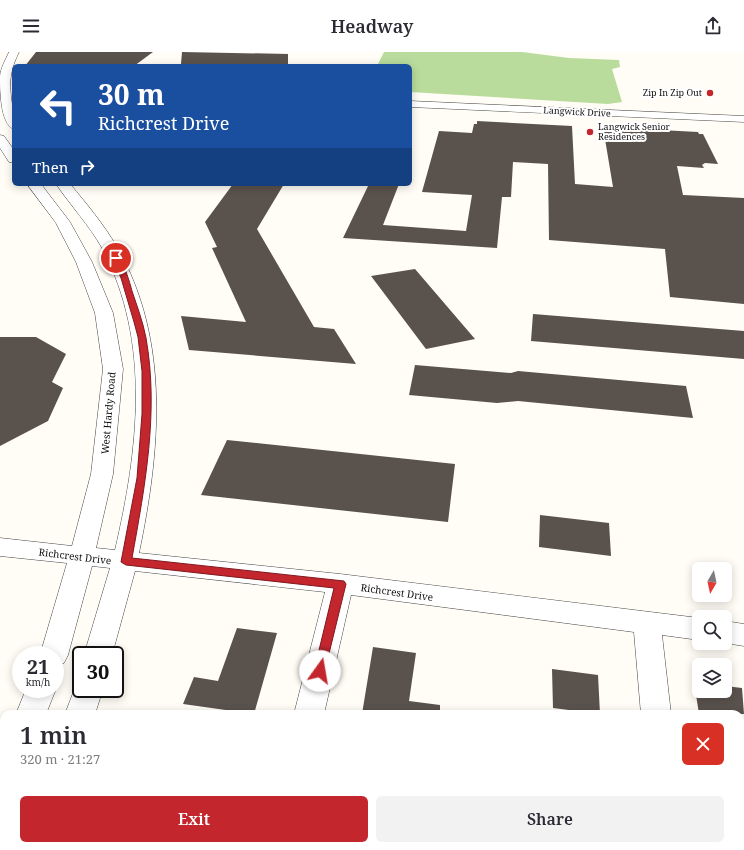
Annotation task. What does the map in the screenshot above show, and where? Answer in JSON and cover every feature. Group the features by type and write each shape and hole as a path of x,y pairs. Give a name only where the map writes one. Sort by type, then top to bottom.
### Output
{"street":[{"path":"12,121 5,106 1,90 5,69 14,52"},
{"path":"1,90 12,89"},
{"name":"Langwick Drive","path":"412,104 744,119"},
{"path":"6,142 12,155"},
{"name":"West Hardy Road","path":"36,186 64,222 78,250 104,313 113,370 102,474 96,504 57,646"},
{"path":"64,186 108,244 125,278 142,337 146,371 146,414 142,478 126,562 101,646"},
{"path":"78,250 108,244"},
{"path":"113,370 146,371"},
{"name":"Richcrest Drive","path":"0,547 126,562 340,584 692,628"},
{"path":"310,710 340,584"},
{"path":"647,622 656,710"},
{"path":"732,633 744,635"},
{"path":"33,710 37,698"},
{"path":"81,710 85,698"}],"green space":[{"path":"384,52 522,52 569,58 619,60 620,67 612,69 622,102 608,104 412,92 412,64 378,64"}],"building":[{"path":"36,52 153,52 137,64 27,64"},
{"path":"182,52 288,54 288,64 181,64"},
{"path":"477,121 572,126 575,184 613,187 603,127 698,132 699,134 703,134 718,164 705,163 702,165 704,168 677,166 683,195 744,198 744,304 670,297 665,249 549,240 548,164 513,162 511,197 502,197 497,248 343,238 368,186 398,186 383,225 466,231 472,195 422,192 439,131 472,133 474,124 477,124"},
{"path":"232,186 283,186 257,229 314,327 334,329 356,364 189,350 181,316 246,322 212,248 217,247 205,222"},
{"path":"415,269 475,339 426,349 371,276"},
{"path":"533,314 744,331 744,359 531,341"},
{"path":"0,337 36,337 66,354 52,382 63,388 48,421 0,446"},
{"path":"415,365 511,373 518,371 686,386 693,418 518,401 497,403 409,395"},
{"path":"227,440 455,464 448,522 201,495"},
{"path":"540,515 609,523 611,556 539,547"},
{"path":"237,628 277,633 255,710 226,710 183,704 194,677 218,681"},
{"path":"373,647 416,653 409,701 440,705 440,710 363,710"},
{"path":"552,669 598,675 600,710 569,710 553,708"},
{"path":"732,687 742,688 744,710 698,710 696,698 732,698"}],"place":[{"name":"Zip In Zip Out","path":"710,93"},
{"name":"Langwick Senior Residences","path":"590,132"}],"route":[{"path":"116,258 125,278 134,306 142,337 146,371 146,414 142,478 126,562 340,584 320,671"}]}
